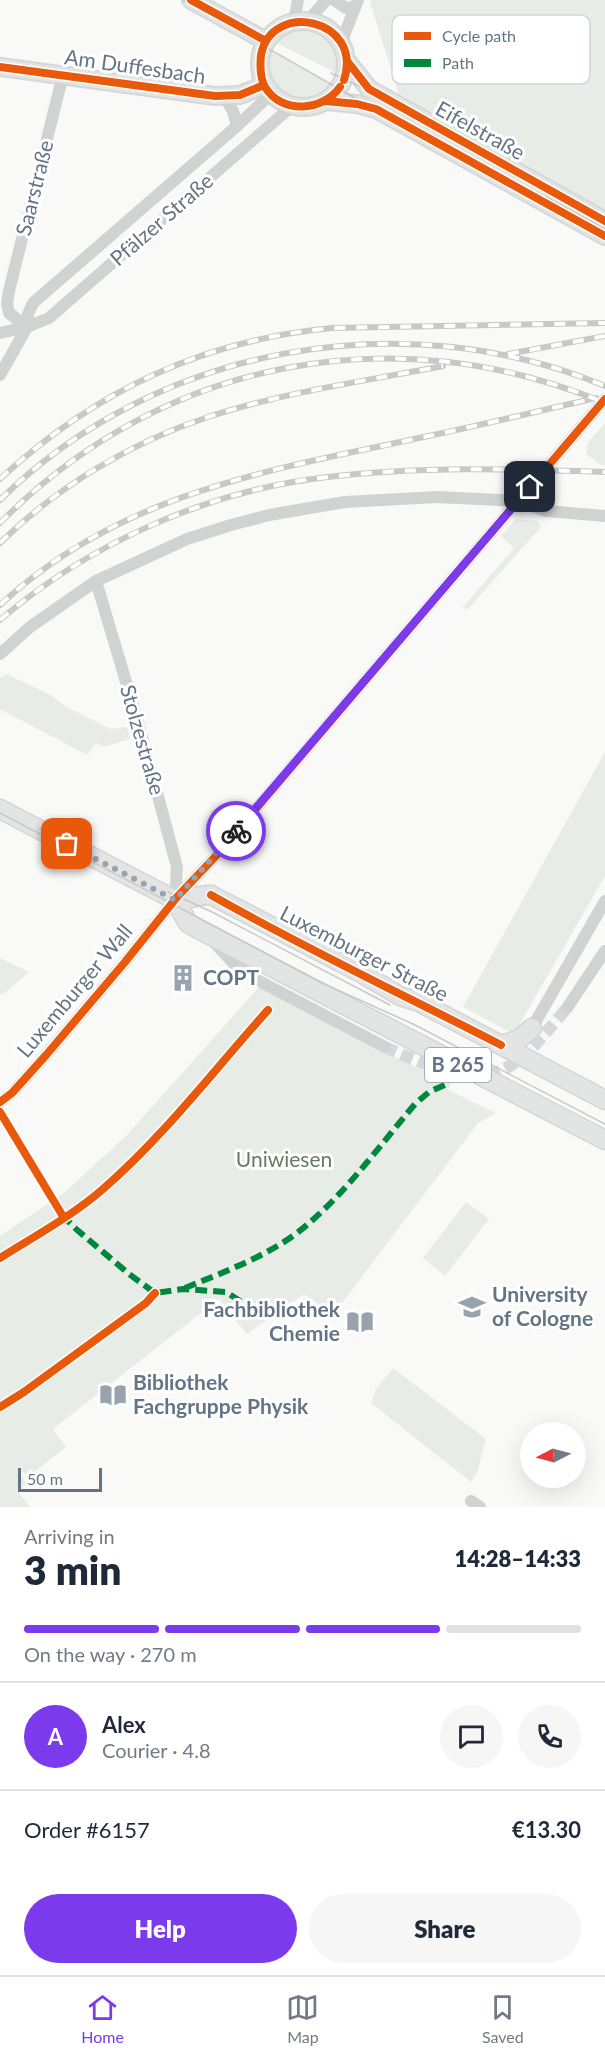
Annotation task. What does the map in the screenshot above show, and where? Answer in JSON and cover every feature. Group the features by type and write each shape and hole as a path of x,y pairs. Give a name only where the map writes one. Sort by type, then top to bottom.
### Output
{"main road":[{"name":"B 265","path":"0,809 175,900 188,922 206,933 605,1140"},
{"name":"Luxemburger Straße","path":"175,900 184,900 202,894 211,895 400,996 419,1002 605,1100"},
{"path":"501,1045 518,1040 532,1028"},
{"path":"532,1028 531,1046 536,1064"}],"street":[{"path":"191,0 266,41"},
{"path":"298,0 301,21"},
{"path":"301,21 321,24 331,30 341,43 347,61 342,84 337,91 325,101 306,107 292,106 268,90 260,64 262,52 266,41 274,32 301,21 326,0"},
{"path":"334,0 346,8 356,4"},
{"path":"341,43 356,4"},
{"name":"Eifelstraße","path":"347,61 369,89 605,221"},
{"name":"Am Duffesbach","path":"0,68 223,95 240,95 268,90"},
{"name":"Saarstraße","path":"27,327 11,316 7,304 63,75"},
{"name":"Pfälzer Straße","path":"27,327 28,314 33,303 237,126 268,90"},
{"path":"223,95 233,111 237,126"},
{"name":"Eifelstraße","path":"325,101 357,104 376,109 605,236"},
{"name":"Pfälzer Straße","path":"0,333 27,327 48,318 292,106"},
{"path":"0,375 27,327"},
{"name":"Luxemburger Wall","path":"0,1102 12,1093 47,1054 175,900 214,858 605,399"},
{"path":"0,654 30,627 96,581 187,539 231,525 306,507 426,498 518,501 547,511 605,516"},
{"name":"Stolzestraße","path":"96,581 177,867 175,900"},
{"path":"532,1028 605,901"},
{"path":"206,933 234,964 246,973 385,1047"},
{"path":"567,1008 605,951"}],"green space":[{"path":"371,0 605,0 605,212 400,98 396,84 590,84 590,15 392,15 392,72"},
{"path":"306,28 322,33 335,43 341,58 341,75 276,43 291,30"},
{"path":"271,51 335,87 324,97 312,101 300,101 288,97 272,79 269,66"},
{"path":"605,423 605,465 601,465 586,454 587,444"},
{"path":"516,519 537,521 541,527 467,610 463,607 514,548 501,536"},
{"path":"6,674 49,694 67,707 111,729 127,727 130,739 104,747 96,743 87,755 0,709 0,678"},
{"path":"605,752 605,876 514,1034 463,1007"},
{"path":"0,958 29,972 2,995 0,992"},
{"name":"Uniwiesen","path":"259,987 384,1052 451,1083 448,1090 496,1113 478,1123 333,1315 304,1294 247,1334 219,1299 53,1429 66,1447 34,1472 31,1469 25,1474 22,1471 19,1473 26,1483 18,1492 30,1507 0,1507 0,1236 65,1192 127,1135"},
{"path":"466,1202 489,1219 445,1276 423,1258"},
{"path":"393,1368 486,1439 477,1473 471,1482 371,1403 376,1389"}],"tunnel":[{"path":"385,1047 430,1065 462,1074 494,1073 508,1067 524,1055 567,1008"}],"tram line":[{"path":"183,0 429,140 548,198 605,229"},
{"path":"331,73 382,97 542,187"},
{"path":"0,813 322,983 413,1024 605,1124"},
{"path":"168,892 210,911 390,1005"}],"railway":[{"path":"0,479 74,420 113,396 153,375 239,344 285,334 332,328 605,323"},
{"path":"508,354 605,336"},
{"path":"0,500 63,447 132,405 207,374 286,353 366,344 447,347 527,360 605,386"},
{"path":"0,523 64,467 133,423 207,390 284,368 363,359 444,362 525,376 605,403"},
{"path":"0,543 46,503 97,468 180,427 266,401 443,366"},
{"path":"0,605 46,567 95,536 146,511 199,491 310,461 596,398"},
{"path":"0,620 35,592 113,544 196,507 240,494 328,477 397,471 501,469 605,472"}],"marked path":[{"path":"185,1288 249,1261 295,1235 337,1197 415,1104 429,1092 447,1084"},
{"path":"62,1215 129,1274 155,1293 183,1289 226,1292 264,1314"}],"cycle path":[{"path":"191,0 266,41"},
{"path":"340,87 333,95 313,105 292,106 272,96 265,87 261,71 261,55 268,38 281,27 297,22 314,24 329,30 341,42 347,59 344,80"},
{"path":"347,61 369,89 605,221"},
{"path":"0,67 215,96 240,95 264,85"},
{"path":"325,101 357,104 376,109 605,236"},
{"path":"0,1102 12,1093 47,1054 177,897 214,858 605,399"},
{"path":"211,895 319,953 501,1045"},
{"path":"0,1258 79,1208 126,1168 168,1124 268,1010"},
{"path":"0,1112 64,1218"},
{"path":"0,1407 146,1303 155,1293"}],"way so far":[{"path":"67,844 175,900 236,831"}],"place":[{"name":"COPT","path":"183,978"},
{"name":"University of Cologne","path":"472,1307"},
{"name":"Fachbibliothek Chemie","path":"360,1322"},
{"name":"Bibliothek Fachgruppe Physik","path":"113,1395"}],"route":[{"path":"236,831 530,487"}]}
